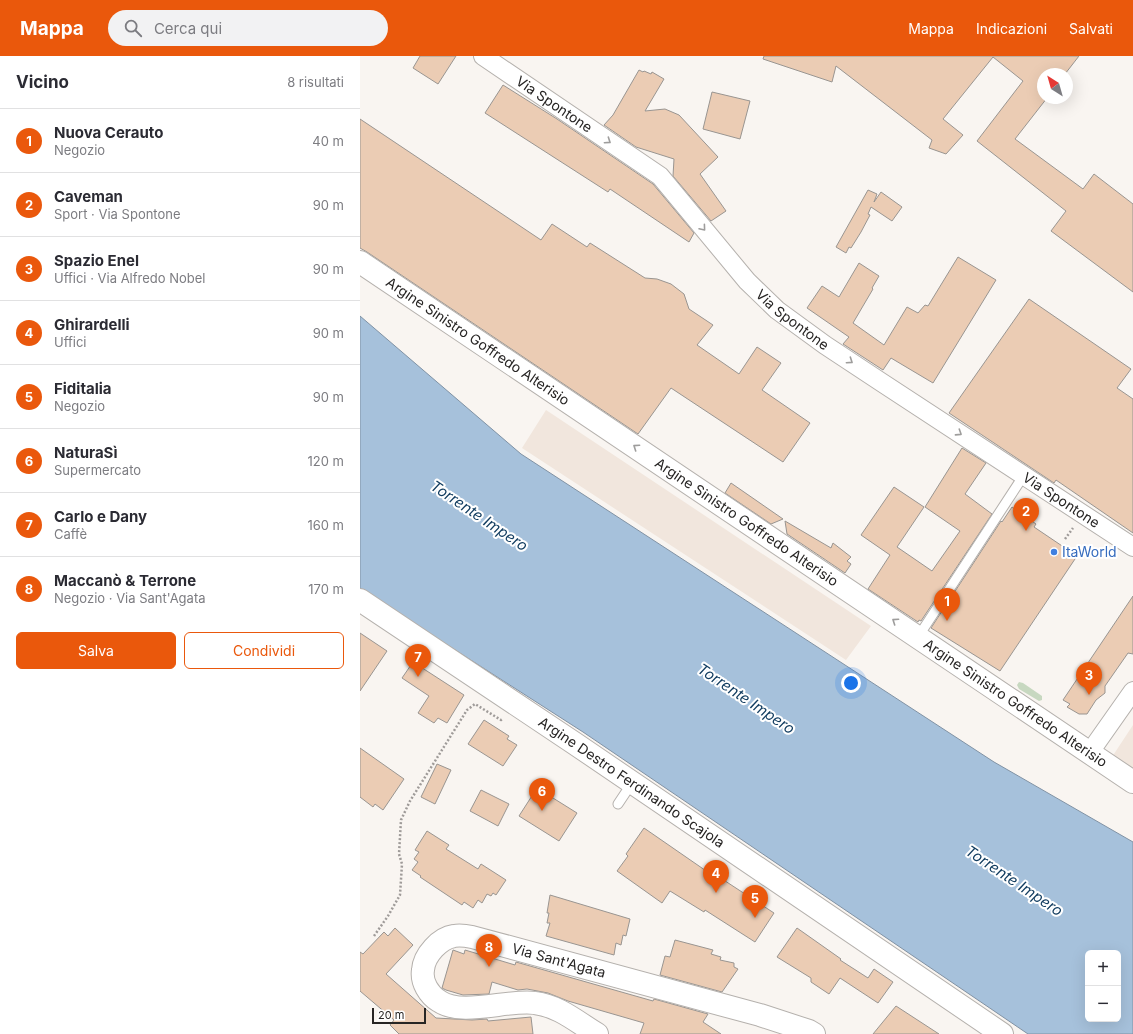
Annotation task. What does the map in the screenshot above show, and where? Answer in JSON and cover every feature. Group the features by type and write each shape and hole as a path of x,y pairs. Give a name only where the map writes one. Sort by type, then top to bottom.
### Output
{"main road":[{"name":"Argine Sinistro Goffredo Alterisio","path":"360,262 1133,782"},
{"name":"Argine Destro Ferdinando Scajola","path":"360,600 1002,1034"},
{"name":"Via Sant'Agata","path":"598,1034 558,1010 545,1005 522,1003 462,1008 444,1004 438,1000 426,987 423,974 424,964 432,950 446,938 454,936 472,937 760,1015 814,1034"}],"street":[{"name":"Via Spontone","path":"483,56 660,176 748,282 777,310 825,345 1133,547"},
{"path":"1090,752 1133,691"}],"lane":[{"path":"918,637 1024,475"},
{"path":"618,804 632,783"}],"path":[{"path":"374,936 400,895 402,864 399,854 401,820 410,801 467,710 475,704 500,720 512,702"}],"shaded area":[{"path":"546,410 871,626 846,660 522,448"},
{"path":"1133,725 1133,775 1110,760"}],"green space":[{"path":"1019,682 1023,683 1042,696 1042,700 1039,701 1019,689 1017,685"}],"water":[{"name":"Torrente Impero","path":"360,316 521,454 994,762 1133,842 1133,1034 1028,1034 583,732 360,589"}],"building":[{"path":"420,56 456,56 438,84 413,68"},
{"path":"764,56 1079,56 1070,68 1037,68 1037,104 1042,104 1015,139 1083,189 1094,174 1133,204 1133,292 1051,231 1066,211 977,141 1023,81 993,57 943,119 963,135 946,154 929,148 932,140 836,66 832,82 763,59"},
{"path":"639,70 651,74 652,72 664,79 645,111 665,109 679,115 718,157 700,174 726,211 711,221 673,176 674,159 636,147 604,125 613,115"},
{"path":"503,85 557,119 653,184 694,233 689,242 610,189 608,192 485,113"},
{"path":"712,92 750,101 740,139 703,129"},
{"path":"360,119 541,240 552,224 587,247 590,243 645,278 657,279 671,284 684,294 689,309 713,325 697,345 739,374 757,347 781,363 762,390 810,423 783,462 671,388 638,434 360,248"},
{"path":"868,190 877,194 874,202 881,192 902,207 892,221 871,207 868,214 870,215 861,232 846,253 836,247"},
{"path":"958,257 996,280 933,383 891,358 883,370 843,344 849,337 807,308 822,286 839,297 859,263 879,276 853,323 884,345 907,307 918,313 925,305 928,306"},
{"path":"1029,299 1131,369 1117,388 1133,399 1133,533 1056,480 1054,483 949,413"},
{"path":"962,448 986,463 965,494 992,514 921,621 919,620 918,622 868,589 890,555 861,535 894,487 924,507 897,547 932,571 960,531 925,507"},
{"path":"731,483 783,519 771,524 725,493"},
{"path":"1012,507 1036,524 1034,527 1077,556 1000,671 931,628 1001,521 1002,522"},
{"path":"785,521 831,548 833,543 851,557 847,561 851,564 845,573 787,534"},
{"path":"1133,596 1133,654 1128,653 1105,686 1105,693 1096,700 1087,714 1079,714 1067,707 1070,704 1063,700"},
{"path":"360,633 387,651 360,691"},
{"path":"413,662 464,695 447,723 438,718 434,723 418,713 429,696 402,678"},
{"path":"484,720 509,736 507,739 517,745 503,766 468,744"},
{"path":"360,748 404,779 383,810 375,804 373,807 360,797"},
{"path":"437,764 451,770 435,804 421,797"},
{"path":"537,788 577,813 559,841 519,816"},
{"path":"481,790 509,804 498,826 470,811"},
{"path":"644,828 712,875 713,873 774,913 755,942 705,910 704,912 670,891 662,903 617,871 628,856 626,854"},
{"path":"427,831 449,845 446,849 478,869 481,864 506,880 496,895 493,893 491,896 487,894 482,903 478,900 473,908 464,902 462,905 412,870 418,862 414,859 419,852 415,850"},
{"path":"550,895 630,919 626,936 623,935 621,945 616,943 614,955 546,936 550,923 547,923 549,913 547,913"},
{"path":"395,928 413,945 386,974 436,1018 472,1020 487,1019 488,1021 531,1017 533,1034 399,1034 390,1025 394,1020 360,991 360,952 363,954 384,932 388,936"},
{"path":"797,928 841,959 840,960 868,978 874,969 893,982 878,1003 840,978 829,994 811,982 811,978 777,957"},
{"path":"675,940 713,950 711,954 721,957 720,960 734,963 734,967 738,969 722,992 660,975 665,956 670,957"},
{"path":"453,950 464,954 465,950 515,965 516,962 653,1001 654,999 708,1014 703,1022 721,1034 640,1034 644,1023 568,1001 548,993 527,989 518,990 492,982 489,994 463,995 446,990 442,988"},
{"path":"896,1006 939,1034 873,1034"}],"place":[{"name":"Caveman","path":"1026,531"},
{"name":"ItaWorld","path":"1054,552"},
{"name":"Nuova Cerauto","path":"947,621"},
{"name":"Carlo e Dany","path":"418,677"},
{"name":"Spazio Enel","path":"1089,695"},
{"name":"NaturaSì","path":"542,811"},
{"name":"Ghirardelli","path":"716,893"},
{"name":"Fiditalia","path":"755,918"},
{"name":"Maccanò & Terrone","path":"489,967"}]}
